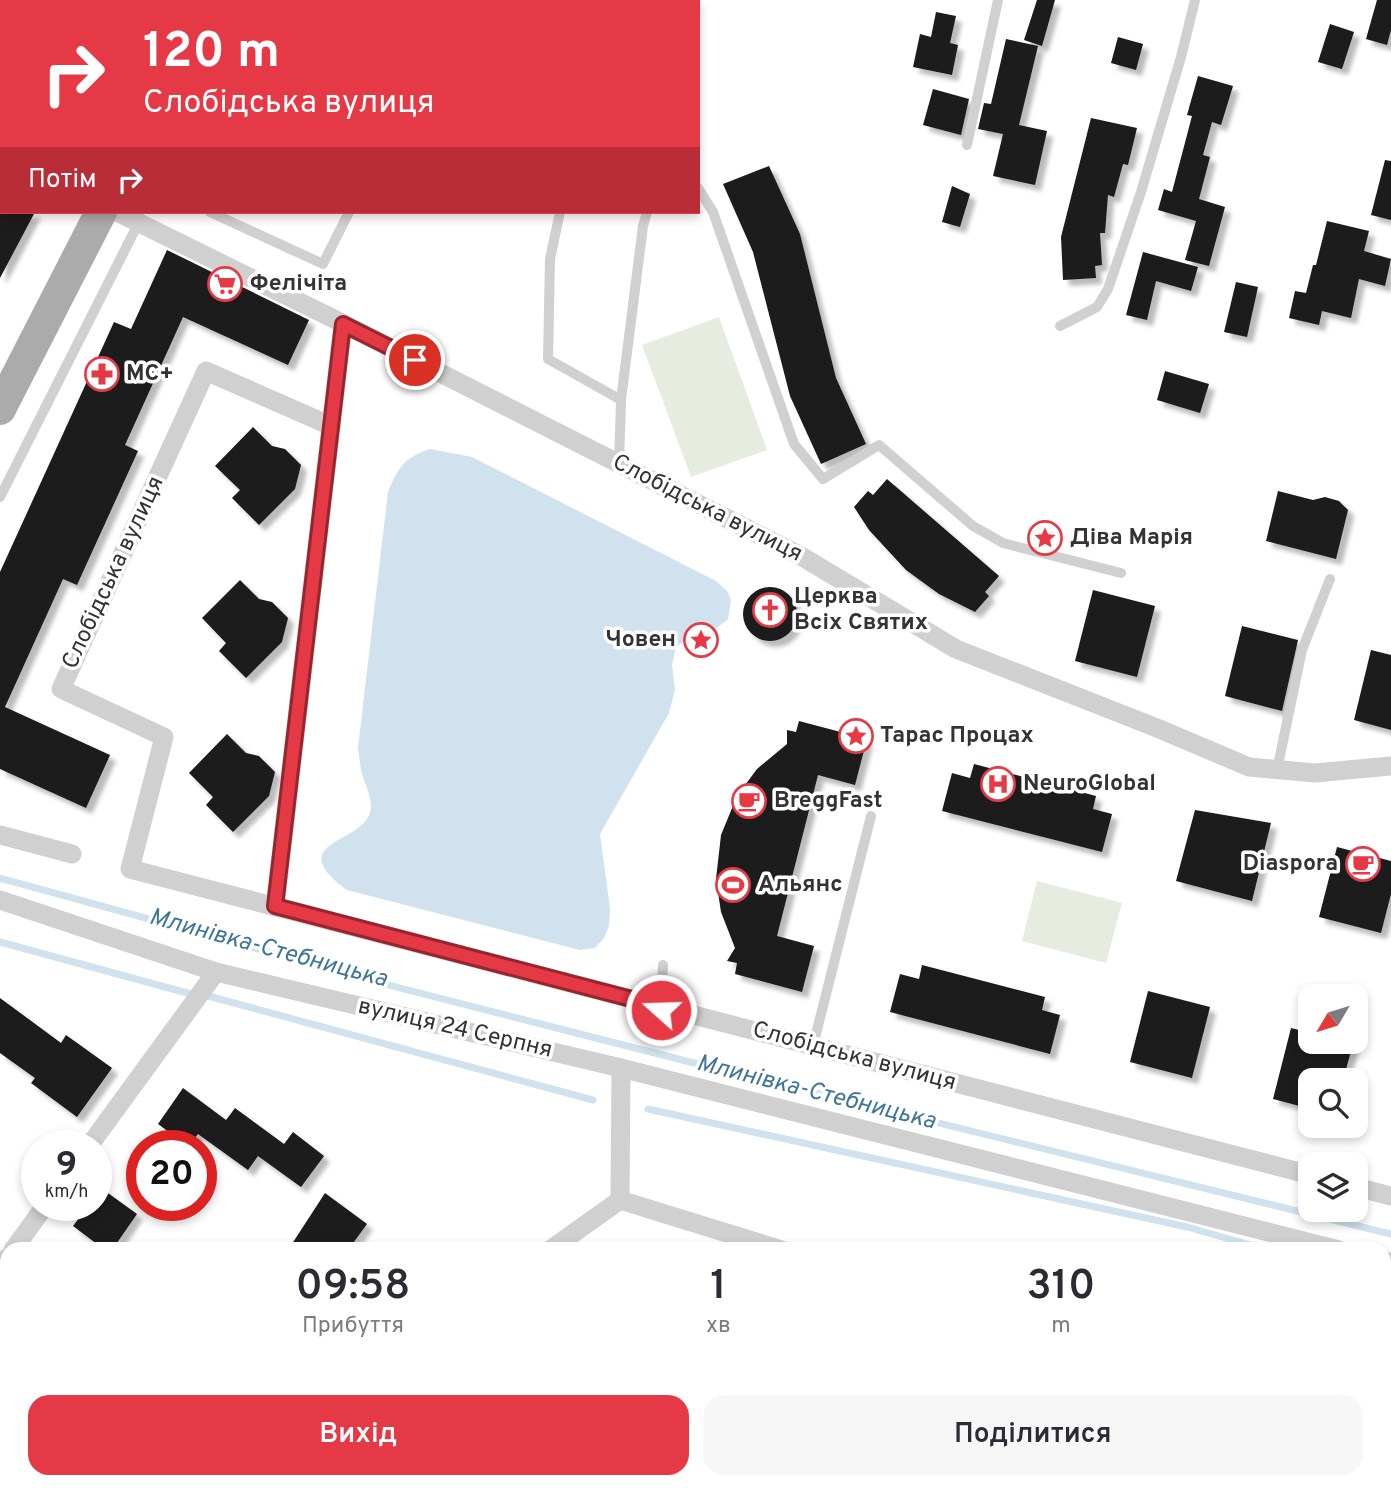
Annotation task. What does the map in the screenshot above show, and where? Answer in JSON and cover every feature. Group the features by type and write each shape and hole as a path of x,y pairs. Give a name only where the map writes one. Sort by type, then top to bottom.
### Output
{"main road":[{"path":"0,409 100,214"}],"street":[{"name":"Слобідська вулиця","path":"121,214 801,556 956,649 1146,723 1249,767 1315,773 1391,766"},
{"path":"275,906 343,324"},
{"name":"Слобідська вулиця","path":"331,426 206,371 61,689 164,737 130,869 1298,1172"},
{"path":"0,835 72,854"},
{"name":"вулиця 24 Серпня","path":"0,900 216,972 621,1068 1307,1242"},
{"path":"101,1130 216,972"},
{"path":"620,1200 621,1068"},
{"path":"1368,1190 1391,1196"},
{"path":"561,1242 620,1200"},
{"path":"620,1200 756,1242"},
{"path":"19,1242 34,1221"}],"lane":[{"path":"967,145 998,0"},
{"path":"1060,326 1097,307 1108,289 1152,155 1195,0"},
{"path":"700,191 713,212 794,444 824,479 880,445 973,526 1003,543 1121,573"},
{"path":"214,214 323,264 348,214"},
{"path":"560,214 550,259 548,359 621,400"},
{"path":"619,464 621,400 646,214"},
{"path":"0,497 139,222"},
{"path":"1277,769 1302,650 1330,579"},
{"path":"813,1046 872,816"},
{"path":"661,1008 663,965"}],"shaded area":[{"path":"719,317 767,450 691,477 642,345"},
{"path":"1037,881 1122,903 1106,963 1022,941"}],"water":[{"path":"430,449 472,457 716,581 727,591 731,600 728,619 713,631 686,640 676,647 672,665 675,690 669,713 600,834 610,909 609,926 604,938 595,948 580,950 347,890 329,874 322,862 323,853 330,845 363,823 370,813 370,797 361,770 358,748 388,492 403,464"}],"building":[{"path":"1037,0 1055,0 1042,46 1024,40"},
{"path":"1377,0 1391,0 1391,30 1387,45 1366,39"},
{"path":"936,12 956,16 950,43 958,45 952,75 913,67 920,34 931,37"},
{"path":"1330,24 1354,32 1342,69 1318,62"},
{"path":"1118,37 1143,44 1136,70 1111,63"},
{"path":"1006,39 1038,46 1019,125 1047,131 1035,185 993,176 1003,134 978,129 984,103 991,104"},
{"path":"1198,76 1233,86 1221,125 1212,122 1203,155 1210,157 1199,199 1225,207 1209,266 1185,260 1196,221 1158,210 1164,189 1172,192 1192,116 1187,115"},
{"path":"933,89 969,99 961,135 923,125"},
{"path":"1091,118 1137,128 1128,165 1123,164 1114,197 1108,195 1105,233 1100,233 1102,265 1095,266 1096,278 1063,280 1061,237"},
{"path":"1385,160 1391,161 1391,220 1371,215"},
{"path":"769,166 800,234 836,378 866,444 821,464 790,396 753,252 723,184"},
{"path":"952,186 970,194 960,227 942,222"},
{"path":"0,214 34,214 0,278"},
{"path":"1327,221 1369,231 1364,251 1391,259 1385,286 1359,279 1351,318 1322,311 1319,325 1289,318 1295,291 1306,293"},
{"path":"167,250 309,320 288,365 183,317 125,445 138,451 77,585 63,579 5,707 110,755 86,808 0,769 0,572 114,322 131,329"},
{"path":"1143,252 1198,267 1191,291 1156,281 1147,320 1126,315"},
{"path":"1236,282 1258,287 1247,337 1224,332"},
{"path":"1165,371 1209,384 1200,413 1157,400"},
{"path":"253,427 272,446 285,449 301,465 295,489 259,525 232,498 240,490 215,466"},
{"path":"887,479 999,576 985,592 989,596 975,612 939,594 906,570 869,530 854,507 868,491 873,495"},
{"path":"1278,491 1313,500 1325,497 1339,501 1348,510 1336,559 1266,541"},
{"path":"240,580 259,599 272,602 288,618 282,642 246,678 219,651 226,643 202,618"},
{"name":"Церква Всіх Святих","path":"770,587 789,595 797,614 789,633 770,641 751,633 743,614 751,595"},
{"path":"1093,590 1155,606 1137,677 1075,661"},
{"path":"1242,626 1298,640 1282,711 1225,696"},
{"path":"1371,650 1391,655 1391,730 1354,720"},
{"path":"799,721 867,739 855,785 818,775 777,936 814,946 802,992 735,974 737,963 727,961 735,948 721,912 716,879 721,835 737,796 757,769 787,744 787,730 796,732"},
{"path":"227,734 246,753 259,756 275,772 269,796 233,832 206,805 213,797 189,773"},
{"path":"974,764 1096,796 1093,809 1112,814 1102,852 942,811 952,773 970,778"},
{"path":"1195,810 1271,823 1252,901 1176,881"},
{"path":"1337,847 1391,861 1391,894 1381,933 1319,917"},
{"path":"922,965 1045,997 1042,1010 1060,1015 1050,1054 890,1012 900,974 919,979"},
{"path":"1148,991 1210,1007 1192,1078 1130,1062"},
{"path":"0,998 61,1043 66,1035 112,1068 77,1117 31,1083 35,1078 0,1053"},
{"path":"1291,1028 1298,1030 1298,1054 1350,1054 1346,1068 1298,1068 1298,1106 1273,1099"},
{"path":"183,1088 226,1120 235,1108 284,1144 293,1132 324,1156 301,1187 258,1156 248,1170 217,1148 217,1130 166,1130 158,1124"},
{"path":"325,1193 367,1224 354,1242 293,1242"},
{"path":"112,1196 126,1206 126,1221 132,1221 118,1242 94,1242 73,1226 77,1221 112,1221"}],"waterway":[{"name":"Млинівка-Стебницька","path":"0,878 400,988 1391,1234"},
{"path":"0,942 191,994"},
{"path":"208,996 593,1100"},
{"path":"648,1109 1187,1227 1240,1242"}],"place":[{"name":"Фелічіта","path":"225,284"},
{"name":"МС+","path":"102,374"},
{"name":"Діва Марія","path":"1045,538"},
{"name":"Церква Всіх Святих","path":"770,610"},
{"name":"Човен","path":"701,640"},
{"name":"Тарас Процах","path":"856,736"},
{"name":"NeuroGlobal","path":"998,784"},
{"name":"BreggFast","path":"749,801"},
{"name":"Diaspora","path":"1363,864"},
{"name":"Альянс","path":"733,885"}],"route":[{"path":"415,360 343,324 275,906 662,1007 661,1010"}]}
